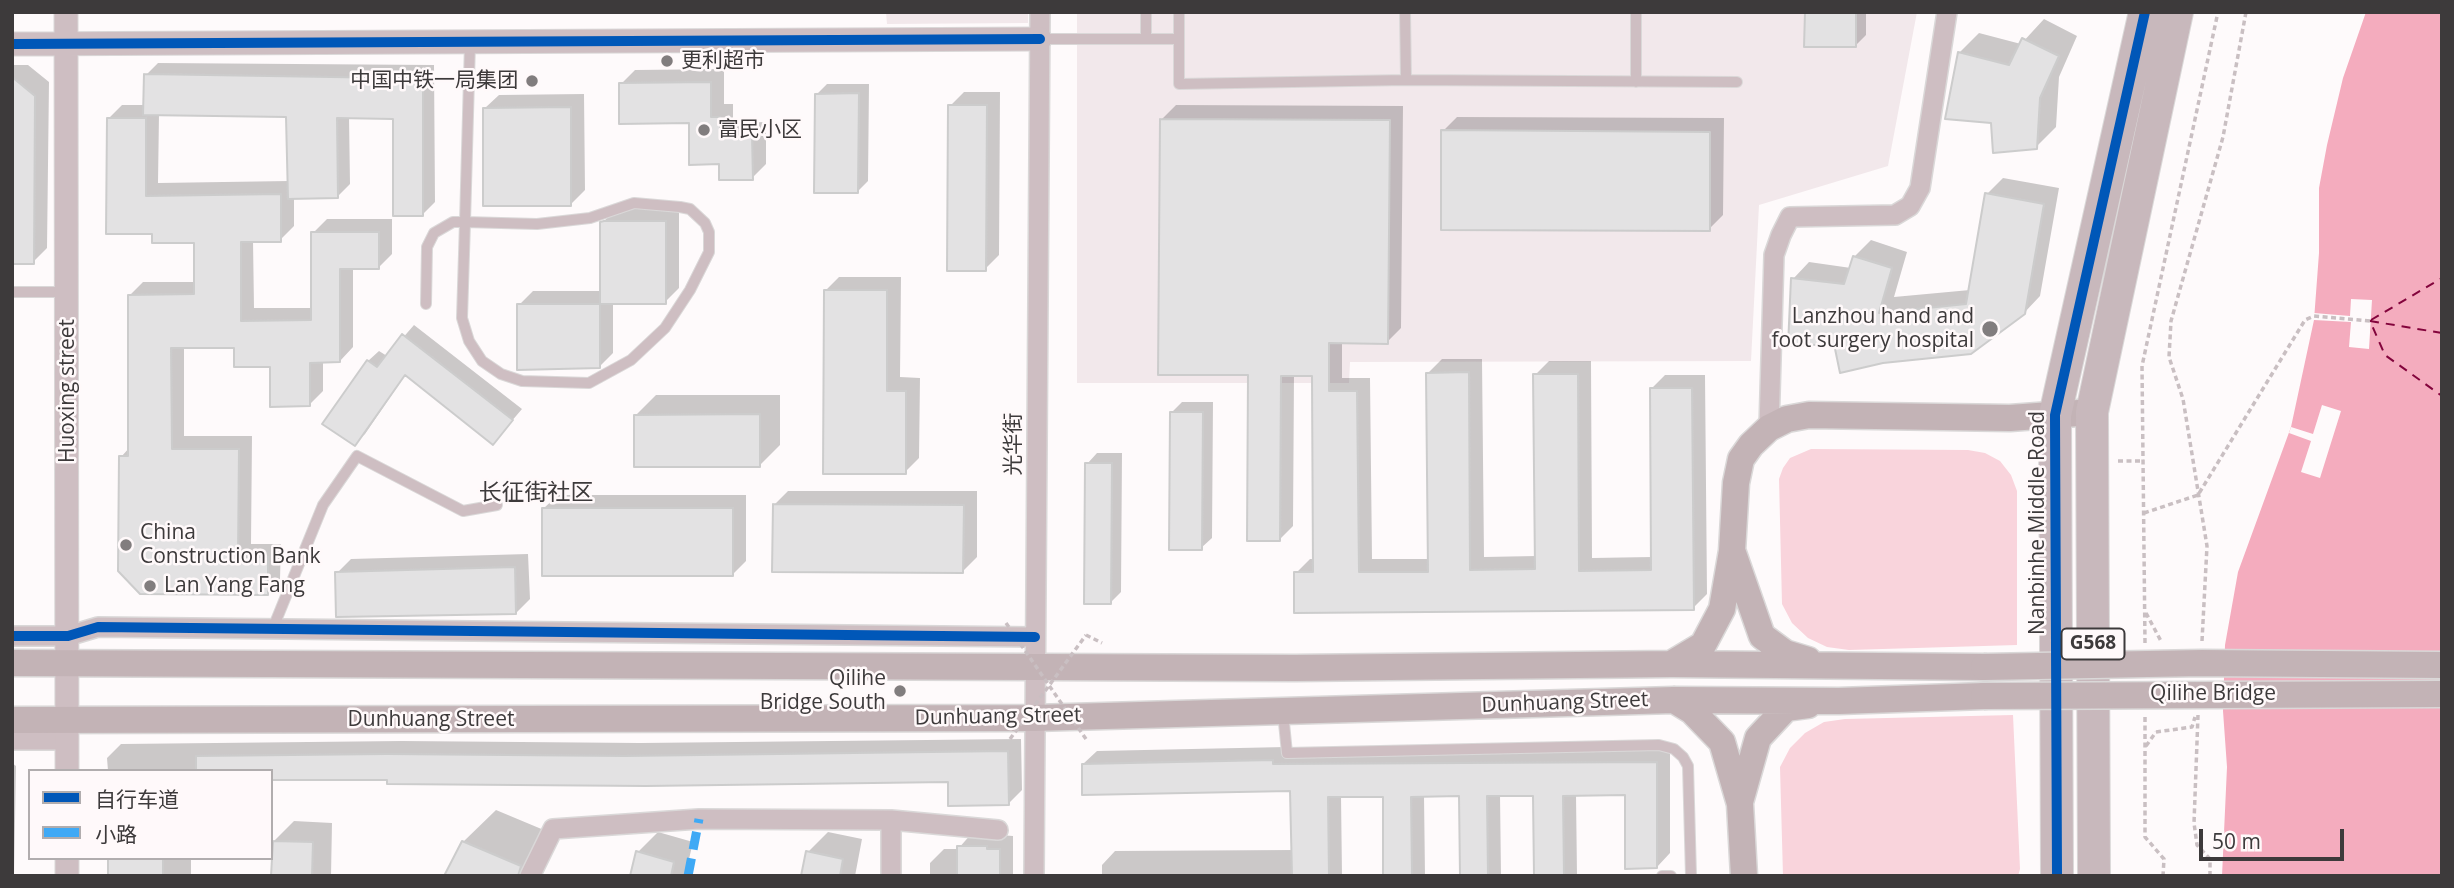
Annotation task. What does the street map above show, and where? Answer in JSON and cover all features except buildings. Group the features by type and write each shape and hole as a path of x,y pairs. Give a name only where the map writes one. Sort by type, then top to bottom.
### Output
{"highway":[{"name":"Nanbinhe Middle Road","path":"2057,876 2054,415 2145,12"},
{"name":"G568","path":"2094,876 2092,412 2177,12"}],"main road":[{"path":"1672,664 1703,645 1722,609 1732,551 1741,459 1751,444 1769,428 1787,419 1809,415 2010,418 2092,412"},
{"path":"1732,551 1762,636 1785,653 1823,665"},
{"name":"Dunhuang Street","path":"12,663 1042,676 1296,668 1672,664 1984,667"},
{"name":"Qilihe Bridge","path":"1984,667 2203,663 2442,665"},
{"name":"Qilihe Bridge","path":"1984,696 2200,700 2442,694"},
{"name":"Dunhuang Street","path":"12,720 68,731 1034,718 1674,700 1839,701 1984,696"},
{"path":"1674,700 1692,711 1722,742 1740,804 1744,876"},
{"path":"1740,804 1758,738 1786,708 1839,701"}],"street":[{"name":"Huoxing street","path":"66,12 68,769"},
{"name":"光华街","path":"1034,876 1034,718 1042,676 1035,637 1040,12"},
{"path":"1769,428 1774,255 1781,235 1790,217 1895,215 1910,206 1920,188 1947,12"},
{"path":"12,44 1040,39"},
{"path":"12,636 68,636 98,627 1035,637"},
{"path":"12,740 68,731"},
{"path":"530,876 552,829 699,819 891,820 998,830"},
{"path":"891,820 891,876"}],"lane":[{"path":"1146,12 1146,39"},
{"path":"1179,12 1179,84 1406,80 1737,82"},
{"path":"1405,12 1406,80"},
{"path":"1636,12 1636,82"},
{"path":"1040,39 1179,39"},
{"path":"426,304 427,247 434,233 446,224 465,222 537,224 590,218 634,203 680,206 690,209 705,223 710,242 705,261 678,310 649,345 631,360 589,383 522,381 491,368 468,341 462,318 465,222 470,42"},
{"path":"12,292 67,292"},
{"path":"273,628 323,505 357,456 463,512 497,505"},
{"path":"1283,711 1287,753 1659,746 1674,749 1688,766 1691,876"},
{"path":"1662,876 1671,876"}],"path":[{"path":"2145,652 2142,366 2218,12"},
{"path":"2201,652 2207,546 2183,399 2169,357 2171,321 2223,138 2246,12"},
{"path":"2144,513 2198,495 2305,320 2314,316 2370,321"},
{"path":"2116,461 2144,461"},
{"path":"2145,611 2164,647"},
{"path":"1006,623 1088,742"},
{"path":"1010,739 1042,676 1086,635"},
{"path":"2145,748 2156,732 2192,727 2200,700"},
{"path":"2200,700 2194,824 2197,845 2210,859 2210,876"},
{"path":"2145,707 2145,837 2164,859 2163,876"}],"shaded area":[{"path":"886,12 1028,12 1028,23 887,24"},
{"path":"1077,12 1917,12 1888,166 1759,205 1751,361 1350,362 1349,383 1077,383"},
{"path":"2366,12 2442,12 2442,876 2222,876 2227,767 2223,711 2225,645 2238,572 2291,427 2314,320 2319,253 2319,188 2343,78"},
{"path":"1811,449 1968,450 1985,453 2000,461 2011,475 2017,491 2017,645 1849,650 1827,647 1808,638 1792,623 1782,604 1779,479 1790,458"},
{"path":"2013,715 2020,869 2018,876 1783,876 1780,767 1790,748 1805,733 1824,722 1845,719"}],"pier":[{"path":"2351,299 2372,300 2369,349 2349,347 2351,322 2314,320 2314,313 2350,316"},
{"path":"2322,405 2341,411 2320,478 2301,472 2311,441 2289,433 2291,427 2313,434"}],"ferry route":[{"path":"2371,320 2442,278"},
{"path":"2442,333 2370,321 2385,355 2442,396"}],"marked path":[{"path":"688,876 699,819"}],"cycle path":[{"path":"2057,876 2055,415 2145,12"},
{"path":"12,44 1040,39"},
{"path":"12,636 68,636 98,627 1035,637"}],"place":[{"name":"更利超市","path":"667,61"},
{"name":"中国中铁一局集团","path":"532,81"},
{"name":"富民小区","path":"704,130"},
{"name":"Lanzhou hand and foot surgery hospital","path":"1990,329"},
{"name":"China Construction Bank","path":"126,545"},
{"name":"Lan Yang Fang","path":"150,586"},
{"name":"Qilihe Bridge South","path":"900,691"}],"district":[{"name":"长征街社区","path":"536,493"}]}
